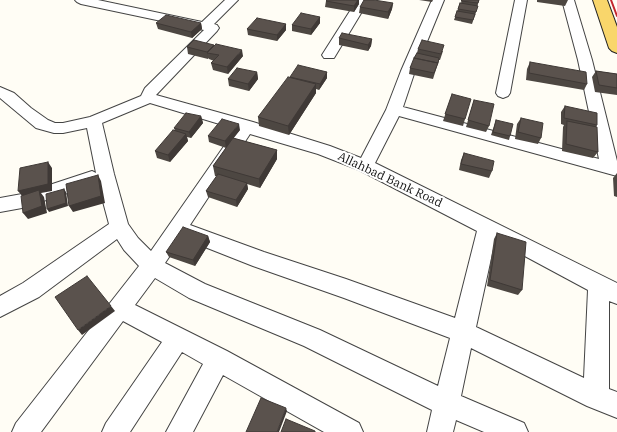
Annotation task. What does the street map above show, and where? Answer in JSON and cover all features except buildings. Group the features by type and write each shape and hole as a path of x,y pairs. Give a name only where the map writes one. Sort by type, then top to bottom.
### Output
{"main road":[{"path":"600,0 617,48"}],"street":[{"path":"0,92 9,96 26,112 42,124 64,128 94,121 149,98 148,96 150,90 213,28 103,2 81,0"},
{"path":"206,26 232,0"},
{"path":"329,55 362,1 349,0"},
{"path":"365,166 394,110 408,71 438,0"},
{"path":"503,93 521,0"},
{"path":"394,110 613,169 568,0"},
{"name":"Allahbad Bank Road","path":"149,98 324,150 365,166 608,289"},
{"path":"94,121 105,174 119,227 131,244 152,266 197,291 312,338 446,403 515,432"},
{"path":"25,432 152,266 247,126"},
{"path":"0,205 22,201 105,174"},
{"path":"0,307 31,290 119,227"},
{"path":"440,432 488,227"},
{"path":"178,228 260,260 346,289 463,332 607,401 608,289"},
{"path":"120,308 219,359 350,432"},
{"path":"115,432 178,338"},
{"path":"179,432 219,359"}],"railway":[{"path":"611,0 617,16"}]}
